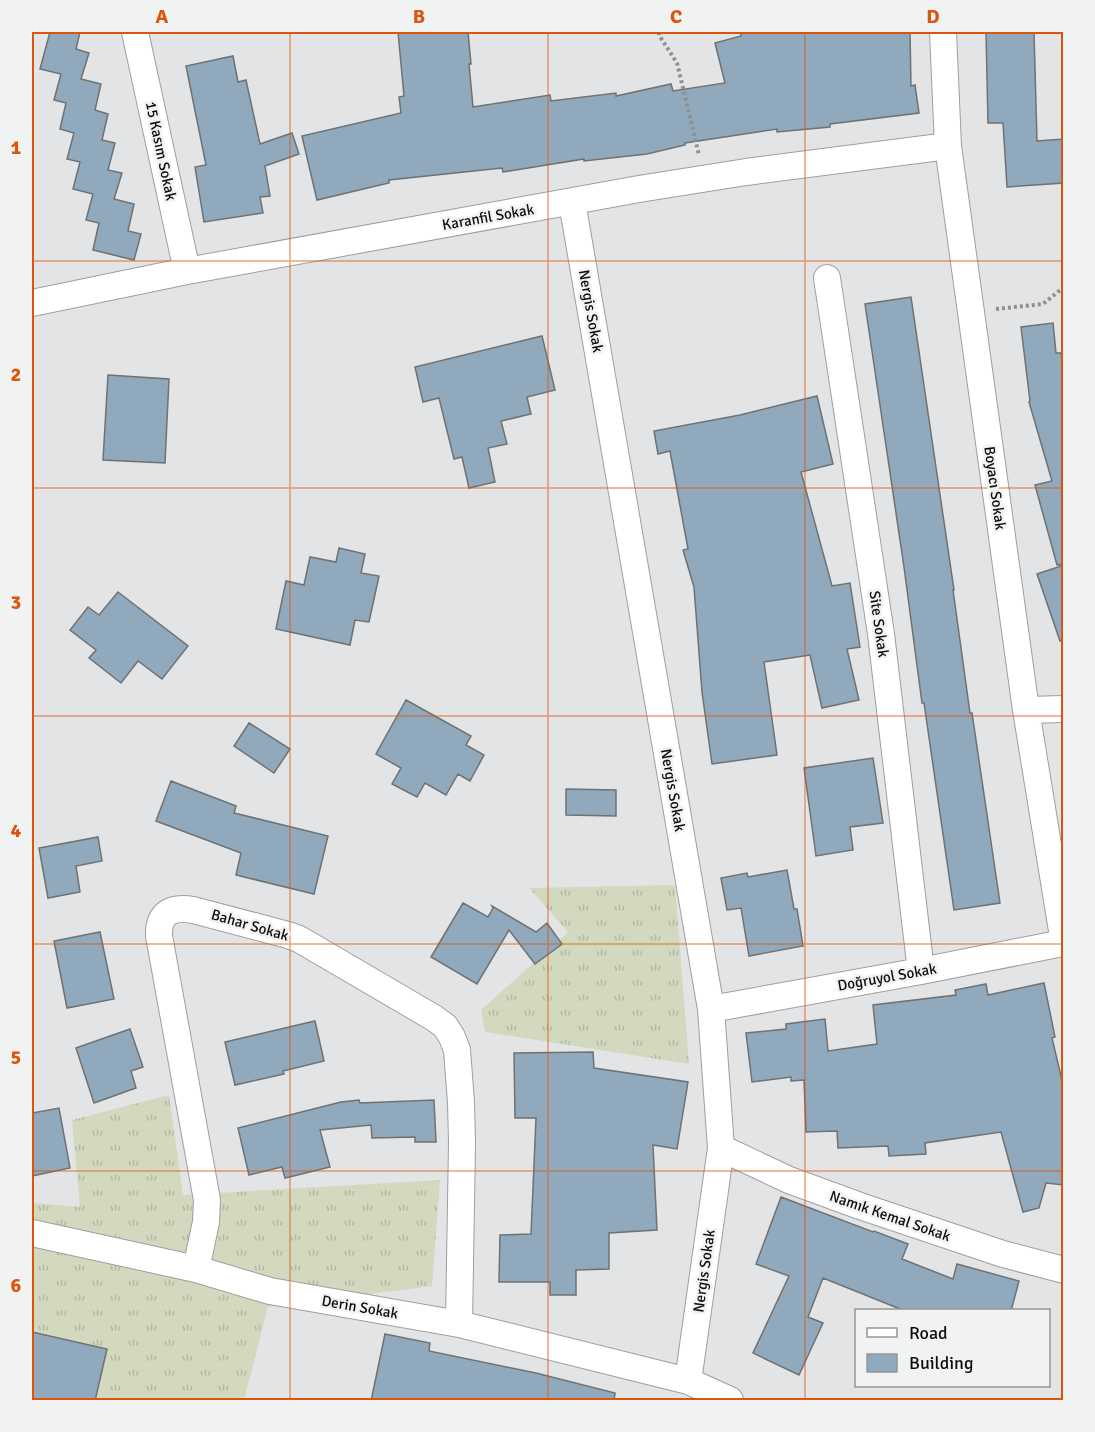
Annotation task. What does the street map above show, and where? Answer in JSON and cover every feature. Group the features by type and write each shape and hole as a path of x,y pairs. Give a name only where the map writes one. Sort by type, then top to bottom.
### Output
{"street":[{"name":"15 Kasım Sokak","path":"135,32 187,272"},
{"name":"Boyacı Sokak","path":"943,32 948,146 970,312 1026,710 1064,943"},
{"name":"Karanfil Sokak","path":"32,303 187,272 704,179 948,146"},
{"name":"Nergis Sokak","path":"572,202 711,1009 722,1148 688,1381"},
{"name":"Site Sokak","path":"827,278 881,634 921,971"},
{"path":"1026,710 1064,709"},
{"name":"Bahar Sokak","path":"196,1269 206,1222 207,1200 159,936 160,923 164,915 183,908 299,939 434,1018 449,1032 457,1050 461,1102 459,1324"},
{"name":"Doğruyol Sokak","path":"711,1009 1064,943"},
{"name":"Namık Kemal Sokak","path":"722,1148 789,1180 860,1206 1004,1254 1064,1270"},
{"name":"Derin Sokak","path":"32,1233 196,1269 270,1290 459,1324 688,1381 730,1401"}],"path":[{"path":"659,32 677,63 704,179"},
{"path":"970,312 1043,304 1064,287"}],"green space":[{"path":"675,885 689,1064 485,1032 481,1010 568,932 529,888"},
{"path":"169,1095 183,1195 440,1180 432,1286 268,1307 244,1400 32,1400 32,1203 80,1207 72,1120"}],"building":[{"path":"50,32 80,32 76,49 89,53 81,79 101,84 95,110 108,114 102,140 115,143 108,170 122,173 114,199 134,204 128,231 141,234 134,260 93,250 99,223 86,220 93,194 73,189 80,162 67,159 74,133 60,129 66,103 54,100 61,74 40,69"},
{"path":"398,32 468,32 473,107 550,95 551,101 616,93 616,96 671,84 673,91 725,83 715,43 741,36 741,32 910,32 911,86 915,85 919,113 830,124 830,127 777,132 777,129 685,143 685,145 647,154 584,161 584,159 503,172 502,168 389,180 389,183 317,200 302,136 401,113 399,97 404,96"},
{"path":"986,32 1034,32 1037,141 1064,139 1064,183 1007,187 1003,123 988,123"},
{"path":"233,56 238,82 246,80 260,144 292,133 299,154 265,166 270,196 260,197 263,213 204,222 195,167 206,165 186,66"},
{"path":"911,297 970,713 972,713 1000,903 954,910 865,304"},
{"path":"1053,323 1056,353 1061,353 1064,376 1064,564 1057,565 1035,485 1052,481 1029,402 1021,327"},
{"path":"542,336 555,390 527,397 531,414 501,421 507,444 488,448 495,482 469,488 462,457 454,459 439,398 423,402 415,367"},
{"path":"108,375 169,379 165,463 103,460"},
{"path":"817,396 833,464 801,472 832,586 850,583 860,647 847,649 859,700 822,708 810,655 764,662 777,755 712,764 702,692 694,587 683,550 688,549 670,451 658,454 654,431 740,415"},
{"path":"339,548 365,554 361,573 379,576 369,622 355,620 350,645 276,629 286,581 304,585 310,557 336,562"},
{"path":"1064,565 1064,641 1060,641 1037,574"},
{"path":"118,592 188,646 162,679 138,661 121,683 89,658 96,650 70,630 88,607 99,615"},
{"path":"406,700 471,736 466,745 484,755 470,781 458,774 446,795 425,783 417,797 392,784 401,768 376,754"},
{"path":"249,723 290,749 274,773 234,746"},
{"path":"873,758 883,823 850,827 853,850 816,856 804,768"},
{"path":"171,781 236,806 234,813 328,836 314,894 236,875 241,853 156,821"},
{"path":"566,789 616,790 616,816 566,815"},
{"path":"98,837 102,861 76,866 80,892 48,898 39,848"},
{"path":"787,870 803,946 749,956 741,908 727,910 721,878 747,873 748,877"},
{"path":"463,903 488,917 492,906 536,932 547,923 562,944 535,964 509,930 477,984 431,957"},
{"path":"100,932 114,999 67,1008 54,941"},
{"path":"1044,983 1055,1037 1052,1038 1064,1089 1064,1185 1046,1183 1039,1208 1023,1212 1001,1132 925,1143 926,1154 889,1156 888,1146 838,1148 837,1131 806,1132 804,1080 791,1081 791,1077 752,1082 746,1033 786,1029 786,1024 825,1019 828,1051 877,1044 873,1005 956,995 955,990 986,984 988,995"},
{"path":"315,1021 324,1061 283,1071 284,1074 235,1085 225,1042"},
{"path":"130,1029 143,1067 131,1071 136,1088 94,1103 76,1048"},
{"path":"593,1052 594,1068 688,1082 677,1149 653,1145 657,1230 609,1233 609,1269 576,1270 576,1295 550,1295 550,1282 499,1282 500,1235 531,1234 536,1118 515,1118 514,1053"},
{"path":"359,1100 360,1103 434,1100 436,1142 415,1142 415,1137 372,1138 371,1125 320,1130 330,1167 285,1178 282,1167 249,1175 238,1128 341,1102"},
{"path":"59,1108 70,1168 32,1176 32,1113"},
{"path":"781,1197 908,1244 902,1259 953,1279 957,1264 1019,1281 1012,1309 900,1309 823,1278 808,1317 823,1323 799,1375 753,1353 789,1276 756,1264"},
{"path":"32,1332 107,1349 95,1401 32,1401"},
{"path":"385,1334 430,1343 429,1351 536,1373 615,1393 614,1401 371,1401"}]}
